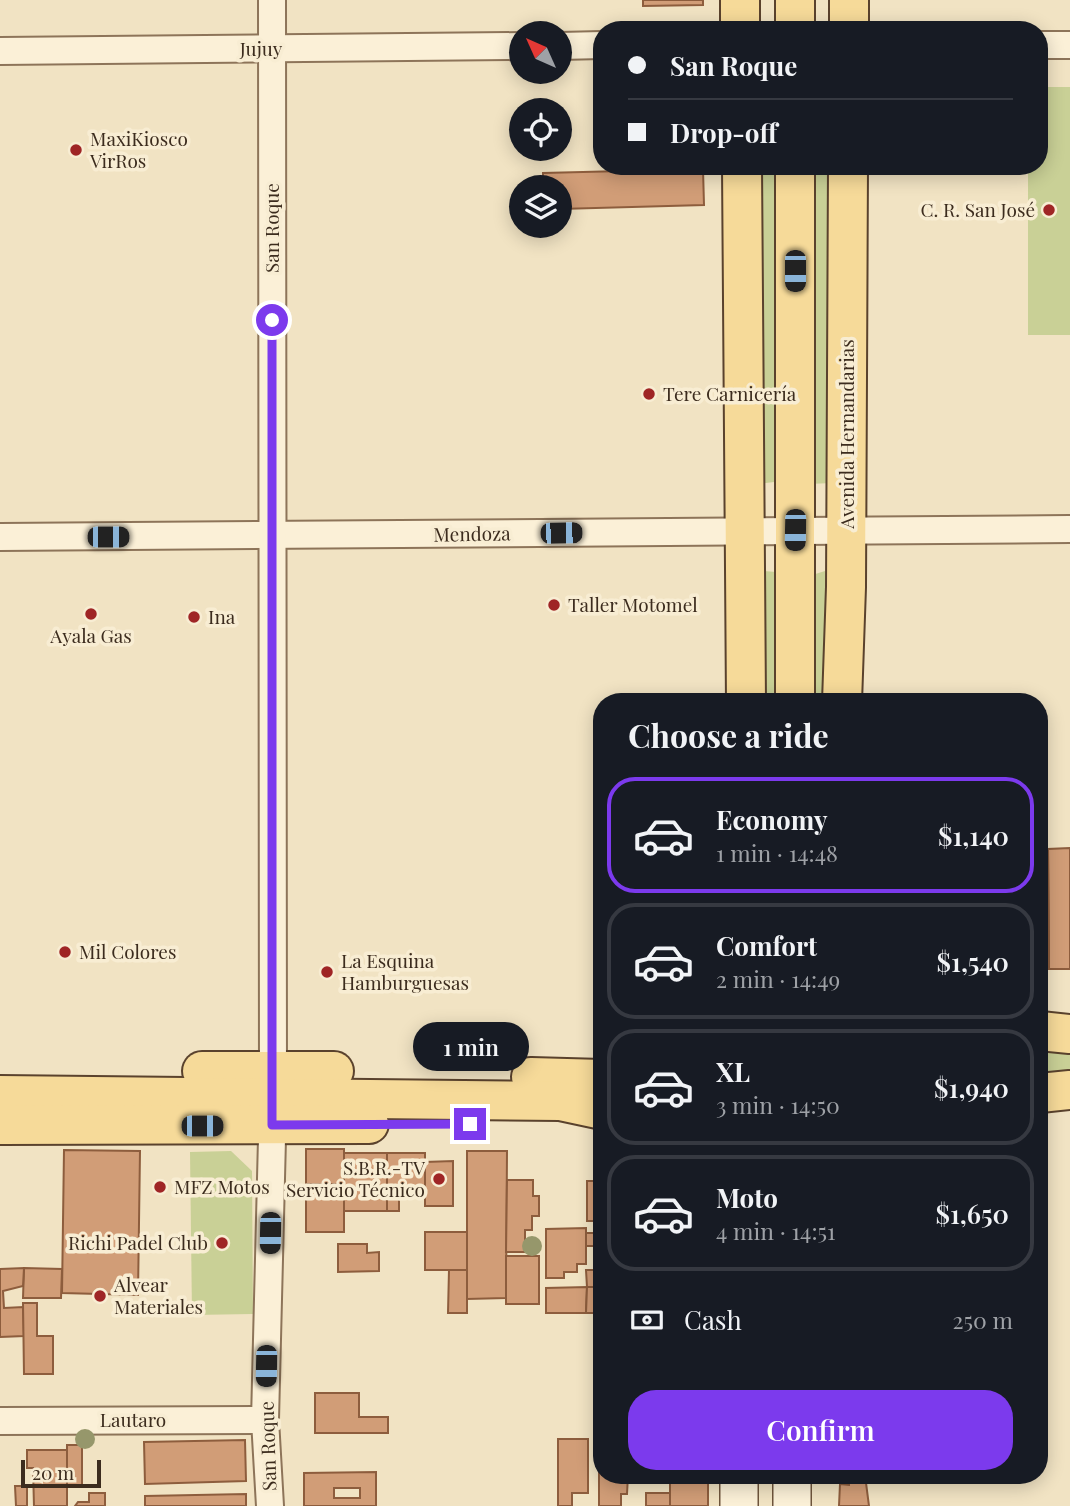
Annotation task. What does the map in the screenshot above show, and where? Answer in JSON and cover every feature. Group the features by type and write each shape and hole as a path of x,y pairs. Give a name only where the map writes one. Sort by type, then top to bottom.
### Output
{"main road":[{"path":"740,0 740,21"},
{"path":"795,0 795,21"},
{"path":"849,0 849,21"},
{"path":"742,175 746,693"},
{"path":"795,175 795,693"},
{"name":"Avenida Hernandarias","path":"842,693 847,531 848,175"},
{"path":"1048,1019 1070,1018"},
{"path":"1048,1032 1070,1034"},
{"path":"0,1073 273,1098 593,1122"},
{"path":"0,1125 273,1098 593,1080"},
{"path":"1048,1092 1070,1090"},
{"path":"560,1101 593,1093"},
{"path":"0,1095 560,1101 593,1108"},
{"path":"1048,1109 1070,1110"},
{"path":"739,1484 739,1506"},
{"path":"792,1484 792,1506"}],"street":[{"name":"San Roque","path":"270,1506 265,1420 273,1098 272,0"},
{"path":"572,46 593,45"},
{"path":"1048,45 1070,45"},
{"name":"Jujuy","path":"0,51 509,46"},
{"name":"Mendoza","path":"0,537 1070,529"},
{"name":"Lautaro","path":"0,1421 265,1420"}],"green space":[{"name":"C. R. San José","path":"1048,87 1070,87 1070,335 1028,335 1028,175 1048,175"},
{"path":"758,175 782,175 782,481 758,484"},
{"path":"808,175 834,175 833,483 808,484"},
{"path":"764,571 776,572 781,693 759,693"},
{"path":"825,571 829,576 832,693 809,693 809,576"},
{"path":"1070,1043 1070,1071 1048,1073 1048,1044"},
{"name":"Richi Padel Club","path":"231,1151 252,1171 253,1314 192,1315 190,1152"}],"building":[{"path":"643,0 703,0 703,5 643,6"},
{"path":"593,172 593,175 703,175 704,205 572,209 572,175 543,175"},
{"path":"1070,848 1070,969 1049,969 1048,849"},
{"path":"1048,849 1049,969 1048,969"},
{"path":"306,1149 344,1149 344,1184 306,1184"},
{"path":"64,1150 140,1151 138,1295 62,1293"},
{"path":"467,1151 507,1151 506,1298 467,1299"},
{"path":"344,1153 387,1153 387,1211 344,1211"},
{"path":"387,1153 425,1153 425,1196 399,1196 399,1211 387,1211"},
{"name":"S.B.R.-TV Servicio Técnico","path":"453,1161 453,1206 425,1206 425,1162"},
{"path":"507,1180 533,1180 533,1196 539,1196 539,1216 532,1216 532,1230 525,1230 525,1252 506,1252"},
{"path":"587,1181 593,1181 593,1221 587,1221"},
{"path":"306,1184 344,1184 344,1232 306,1232"},
{"path":"586,1228 586,1264 577,1264 577,1272 564,1272 564,1278 546,1278 546,1229"},
{"path":"425,1232 467,1232 467,1270 425,1270"},
{"path":"586,1233 593,1233 593,1246 586,1246"},
{"path":"338,1244 367,1244 367,1253 379,1252 379,1271 338,1272"},
{"path":"506,1256 539,1256 539,1304 506,1304"},
{"path":"24,1268 62,1269 61,1298 23,1298"},
{"path":"24,1268 23,1286 3,1291 4,1308 23,1307 24,1336 0,1337 0,1269"},
{"path":"449,1270 467,1270 467,1313 448,1313"},
{"path":"586,1270 593,1270 593,1287 587,1287"},
{"path":"587,1287 586,1313 546,1313 546,1288"},
{"path":"587,1287 593,1287 593,1313 586,1313"},
{"path":"23,1303 37,1303 37,1336 53,1336 53,1374 24,1374"},
{"path":"315,1393 359,1393 359,1417 388,1417 388,1433 315,1433"},
{"path":"558,1439 588,1439 588,1493 572,1493 572,1506 558,1506"},
{"path":"245,1440 246,1481 145,1484 144,1442"},
{"path":"67,1445 82,1445 82,1487 67,1487"},
{"path":"27,1450 67,1450 67,1506 34,1506 33,1468 27,1468"},
{"path":"376,1472 376,1506 304,1506 304,1473","holes":["334,1488 360,1488 360,1498 334,1498"]},
{"path":"599,1484 628,1484 627,1494 621,1494 621,1506 599,1506"},
{"path":"670,1484 708,1484 708,1506 670,1506"},
{"path":"840,1484 866,1484 869,1506 839,1506"},
{"path":"15,1486 27,1486 27,1506 16,1506"},
{"path":"89,1493 105,1493 105,1506 75,1506 78,1502 89,1502"},
{"path":"646,1493 670,1493 670,1506 646,1506"},
{"path":"246,1494 246,1506 145,1506 145,1496"}],"place":[{"name":"MaxiKiosco VirRos","path":"76,150"},
{"name":"C. R. San José","path":"1049,210"},
{"name":"Tere Carnicería","path":"649,394"},
{"name":"Taller Motomel","path":"554,605"},
{"name":"Ayala Gas","path":"91,614"},
{"name":"Ina","path":"194,617"},
{"name":"Mil Colores","path":"65,952"},
{"name":"La Esquina Hamburguesas","path":"327,972"},
{"name":"S.B.R.-TV Servicio Técnico","path":"439,1179"},
{"name":"MFZ Motos","path":"160,1187"},
{"name":"Richi Padel Club","path":"222,1243"},
{"name":"Alvear Materiales","path":"100,1296"}],"route":[{"path":"272,320 272,1125 470,1124"}]}
